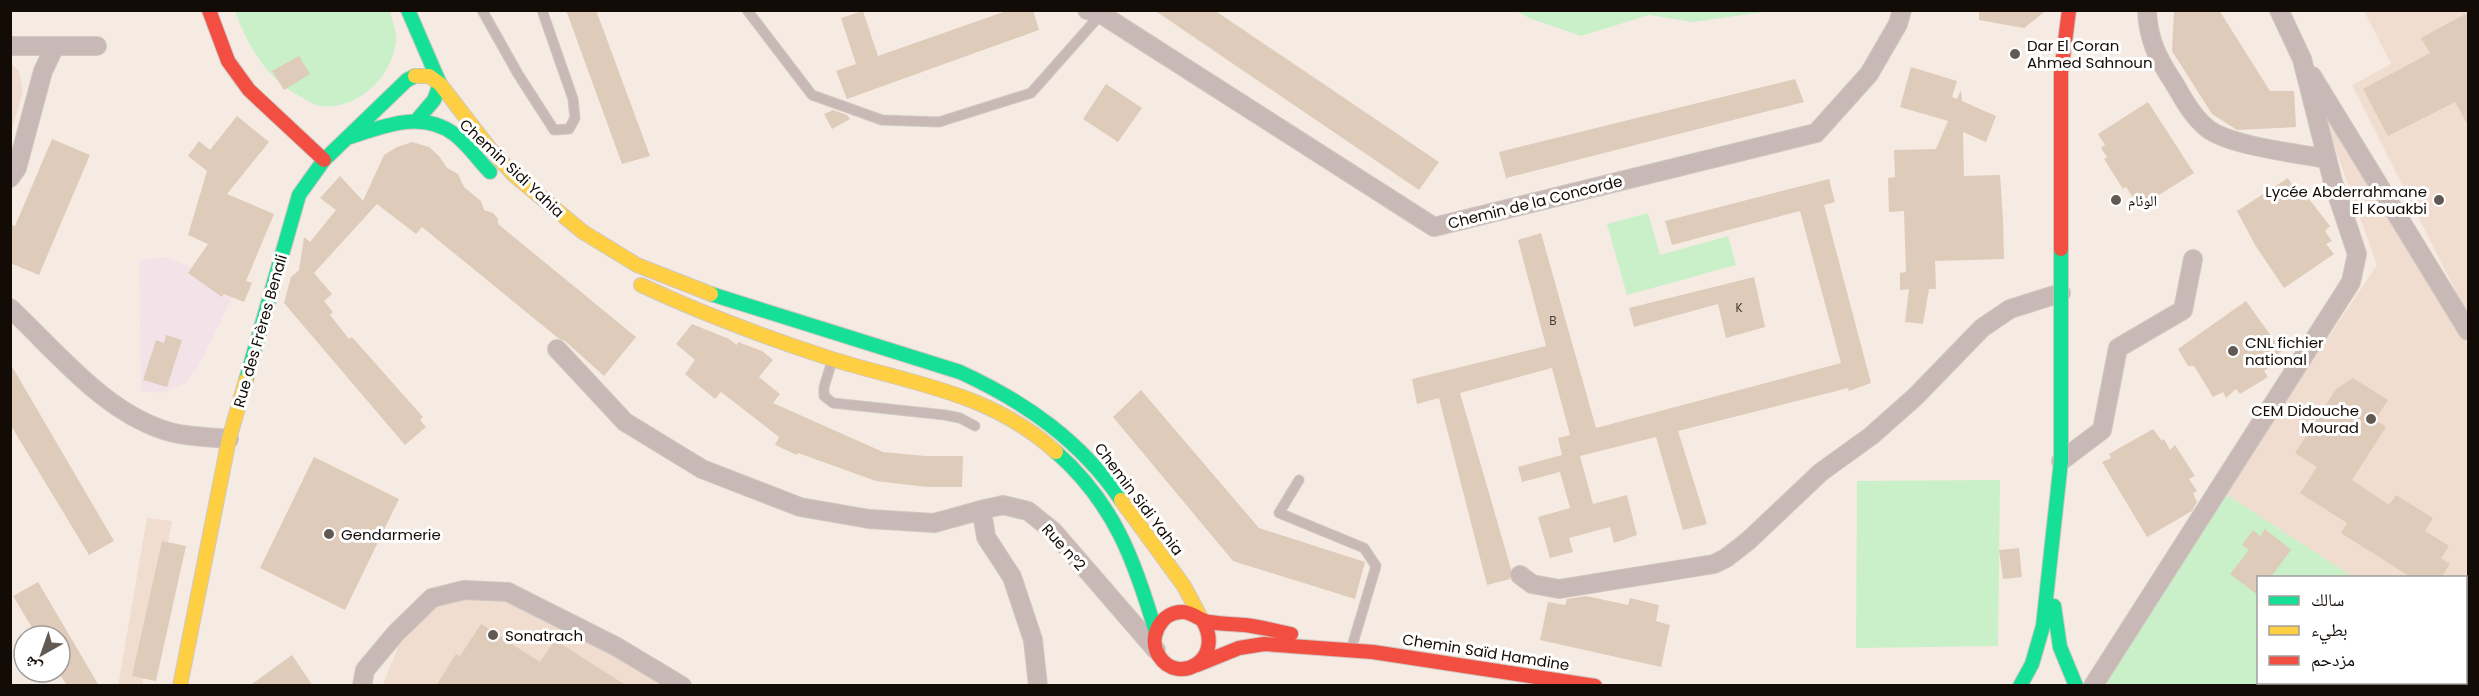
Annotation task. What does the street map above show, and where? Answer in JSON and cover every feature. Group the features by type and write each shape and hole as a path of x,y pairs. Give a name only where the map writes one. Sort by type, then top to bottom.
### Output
{"main road":[{"path":"209,10 228,61 249,90 324,160"},
{"name":"Chemin Sidi Yahia","path":"408,10 440,84 490,149 514,175 583,232 637,265 695,289 960,372 1001,390 1029,406 1064,433 1101,473 1187,591 1202,620"},
{"path":"2020,686 2032,664 2043,626 2061,461 2061,73 2069,10"},
{"path":"345,139 407,80 422,75 429,76 440,84 434,100 417,120"},
{"name":"Chemin Sidi Yahia","path":"345,139 393,124 417,120 437,125 455,135 500,181"},
{"name":"Rue des Frères Benali","path":"180,686 229,440 299,195 310,177 345,139"},
{"path":"631,279 690,308 833,359 957,393 1000,412 1034,432 1066,461 1094,493 1116,524 1135,563 1159,655 1173,667 1192,666 1239,648 1264,644 1373,652"},
{"path":"2050,567 2058,640 2066,669 2076,686"},
{"path":"1159,655 1161,622 1168,616 1177,612 1195,615 1202,620 1210,634 1210,644 1205,658 1192,666 1184,686"},
{"path":"1202,620 1353,643 1373,652"},
{"path":"1210,675 1226,662 1264,644"},
{"name":"Chemin Saïd Hamdine","path":"1373,652 1595,686"},
{"path":"2032,664 2032,686"},
{"path":"2066,669 2066,686"}],"street":[{"name":"Chemin de la Concorde","path":"1094,12 1434,227 1816,133 1869,74 1898,24 1902,10"},
{"path":"2147,10 2148,31 2156,54 2191,110 2207,128 2226,138 2327,159"},
{"path":"2279,10 2302,59 2469,331"},
{"path":"10,46 96,46"},
{"path":"10,178 17,168 44,71 55,46"},
{"path":"2093,686 2351,282 2357,254 2327,159 2302,59"},
{"path":"2061,461 2102,430 2118,348 2183,310 2193,259"},
{"path":"1520,575 1532,584 1558,589 1714,564 1726,558 1748,541 1821,472 1871,436 1915,397 1982,328 2010,309 2061,293"},
{"path":"10,308 114,405 141,421 174,433 229,440"},
{"name":"Rue n°2","path":"557,349 625,422 702,470 800,507 869,519 934,523 1003,505 1028,511 1053,531 1159,655"},
{"path":"985,509 983,518 986,537 1012,577 1034,640 1038,686"},
{"path":"362,686 365,670 396,633 432,598 464,590 508,592 617,647 682,686"}],"lane":[{"path":"482,10 518,74 554,130 568,129 575,118 573,99 542,10"},
{"path":"747,10 812,95 882,120 939,122 1031,93 1094,12"},
{"path":"833,359 824,387 824,396 833,403 945,415 960,418 975,426"},
{"path":"1299,480 1279,513 1364,548 1376,566 1353,643"}],"shaded area":[{"name":"Lycée Abderrahmane El Kouakbi","path":"2364,11 2468,11 2468,316 2352,85 2391,64"},
{"path":"11,63 19,71 23,92 11,132"},
{"name":"CEM Didouche Mourad","path":"2330,116 2468,346 2467,596 2467,576 2351,576 2224,493 2377,265 2325,120"},
{"path":"167,257 237,288 197,369 185,383 163,393 141,391 139,260"},
{"path":"147,518 172,521 142,685 118,686"},
{"name":"Sonatrach","path":"486,592 559,624 669,686 382,686 399,645 418,622 444,601"}],"green space":[{"path":"235,11 390,11 396,38 393,55 380,79 359,97 334,106 318,105 311,103 279,82 261,62 246,37"},
{"path":"1516,11 1770,11 1693,22 1649,15 1581,36 1529,18"},
{"path":"1648,213 1660,255 1728,236 1736,265 1627,295 1607,224"},
{"path":"2000,480 1998,646 1856,648 1857,481"},
{"path":"2224,493 2351,576 2257,576 2257,684 2409,684 2408,686 2112,686 2106,682"}],"building":[{"path":"566,10 596,10 650,156 622,164"},
{"path":"1009,10 1033,10 1039,30 847,99 836,71 856,64 841,18 863,11 878,56"},
{"path":"1154,10 1214,10 1439,162 1419,190"},
{"path":"1979,10 2047,10 2024,28 1979,20"},
{"path":"2174,10 2219,10 2270,91 2294,91 2296,127 2237,130 2212,114 2172,51"},
{"path":"2469,12 2469,127 2455,102 2388,136 2363,89 2430,53 2421,38"},
{"path":"299,56 310,74 284,90 272,71"},
{"path":"1911,67 1957,81 1952,97 1957,99 1961,90 1962,101 1996,116 1986,142 1963,132 1964,176 2000,175 2003,220 2004,259 1935,261 1936,289 1929,289 1923,324 1905,322 1909,289 1900,290 1900,273 1906,272 1904,211 1889,212 1888,178 1895,177 1894,150 1936,149 1948,121 1900,107"},
{"path":"1795,79 1804,102 1506,178 1499,152"},
{"path":"1106,84 1142,108 1118,142 1083,119"},
{"path":"2148,102 2194,173 2143,205 2138,197 2134,199 2126,187 2123,189 2104,159 2107,157 2101,148 2105,145 2098,134"},
{"path":"833,110 847,115 850,119 832,129 824,114"},
{"path":"237,116 269,142 227,194 274,214 246,281 252,283 244,302 224,294 222,297 188,273 208,244 188,235 207,171 188,156 199,141 210,150"},
{"path":"52,139 90,155 39,275 10,263 10,224 15,226"},
{"path":"412,142 429,147 447,168 458,174 464,187 481,201 484,210 493,213 498,219 498,224 636,337 604,376 565,341 558,338 422,227 416,234 377,204 314,273 332,294 324,301 333,312 330,315 349,339 352,337 423,417 420,420 426,427 405,445 284,303 291,277 299,270 304,237 310,242 336,210 320,198 340,176 363,201 384,155"},
{"path":"2288,178 2296,191 2299,189 2306,201 2309,199 2330,226 2325,231 2332,241 2326,244 2334,254 2284,288 2255,245 2237,211"},
{"path":"1829,179 1835,202 1824,205 1871,383 1849,391 1848,388 1678,431 1707,524 1683,530 1656,437 1580,456 1593,504 1627,495 1637,535 1614,543 1610,527 1569,538 1573,552 1550,558 1538,517 1570,508 1560,472 1522,482 1518,467 1562,455 1558,438 1570,435 1552,368 1460,393 1511,569 1510,579 1487,585 1439,398 1417,404 1412,379 1546,346 1518,240 1541,233 1596,428 1841,363 1800,211 1672,245 1665,221"},
{"path":"1754,277 1765,327 1726,338 1718,304 1634,327 1629,308"},
{"path":"2246,301 2282,351 2272,358 2275,363 2264,371 2268,377 2240,394 2236,389 2226,398 2223,392 2213,397 2194,366 2188,366 2178,349"},
{"path":"692,324 729,339 737,345 738,342 762,351 773,360 759,377 780,394 773,403 883,452 925,456 963,456 962,487 927,487 876,481 798,453 797,455 775,445 779,437 721,392 715,399 685,374 695,360 676,344"},
{"path":"166,335 182,340 167,387 143,380 156,340 164,343"},
{"path":"10,363 114,541 89,555 10,424"},
{"path":"2353,378 2388,400 2375,420 2386,427 2352,480 2389,505 2396,495 2433,518 2425,531 2449,546 2441,558 2450,564 2442,576 2409,576 2341,533 2347,523 2300,493 2317,467 2295,453 2336,389"},
{"path":"1141,390 1259,528 1365,562 1355,599 1233,561 1113,417"},
{"path":"2153,429 2162,441 2164,439 2170,450 2175,445 2195,476 2189,479 2197,491 2193,493 2197,502 2192,511 2147,537 2102,462 2111,458 2109,454"},
{"name":"Gendarmerie","path":"314,457 399,499 345,610 260,568"},
{"path":"2265,529 2291,550 2272,576 2257,576 2257,594 2230,574 2249,550 2242,545 2253,530 2260,536"},
{"path":"162,541 186,546 156,681 132,676"},
{"path":"2019,548 2022,577 2003,579 1999,550"},
{"path":"38,582 63,624 30,624 13,596"},
{"path":"1586,596 1628,605 1630,598 1659,605 1656,621 1670,625 1661,667 1540,640 1548,602 1565,605 1567,599"},
{"path":"481,624 540,662 555,640 627,686 436,686 456,654 460,656"},
{"path":"72,640 99,686 67,686 66,684 72,684"},
{"path":"292,655 313,686 249,686"}],"traffic: fast":[{"path":"408,10 440,84 434,100 417,120"},
{"path":"246,380 299,195 324,160 407,80 415,76"},
{"path":"350,137 403,122 429,123 442,127 459,138 490,172"},
{"path":"2020,686 2032,664 2043,626 2061,461 2061,249"},
{"path":"711,294 960,372 984,384 1029,410 1069,441 1088,459 1121,500"},
{"path":"1056,452 1076,471 1108,513 1140,582 1156,633"},
{"path":"2054,606 2060,647 2076,686"}],"traffic: slow":[{"path":"415,76 429,76 440,84 490,149 514,175 583,232 637,265 711,294"},
{"path":"641,285 712,316 783,343 949,392 977,403 1031,432 1056,452"},
{"path":"180,686 229,439 246,380"},
{"path":"1121,500 1184,586 1202,620"}],"traffic: jam":[{"path":"209,10 228,61 249,90 324,160"},
{"path":"2061,249 2061,73 2069,10"},
{"path":"1203,621 1208,635 1208,647 1204,657 1187,668 1177,669 1167,665 1156,649 1156,634 1163,621 1175,613 1186,612 1209,622 1251,626 1291,634"},
{"path":"1197,665 1239,648 1264,644 1373,652 1595,686"}],"place":[{"name":"Dar El Coran Ahmed Sahnoun","path":"2015,54"},
{"name":"الوئام","path":"2116,200"},
{"name":"Lycée Abderrahmane El Kouakbi","path":"2439,200"},
{"name":"CNL fichier national","path":"2233,351"},
{"name":"CEM Didouche Mourad","path":"2371,419"},
{"name":"Gendarmerie","path":"329,534"},
{"name":"Sonatrach","path":"493,635"}]}
